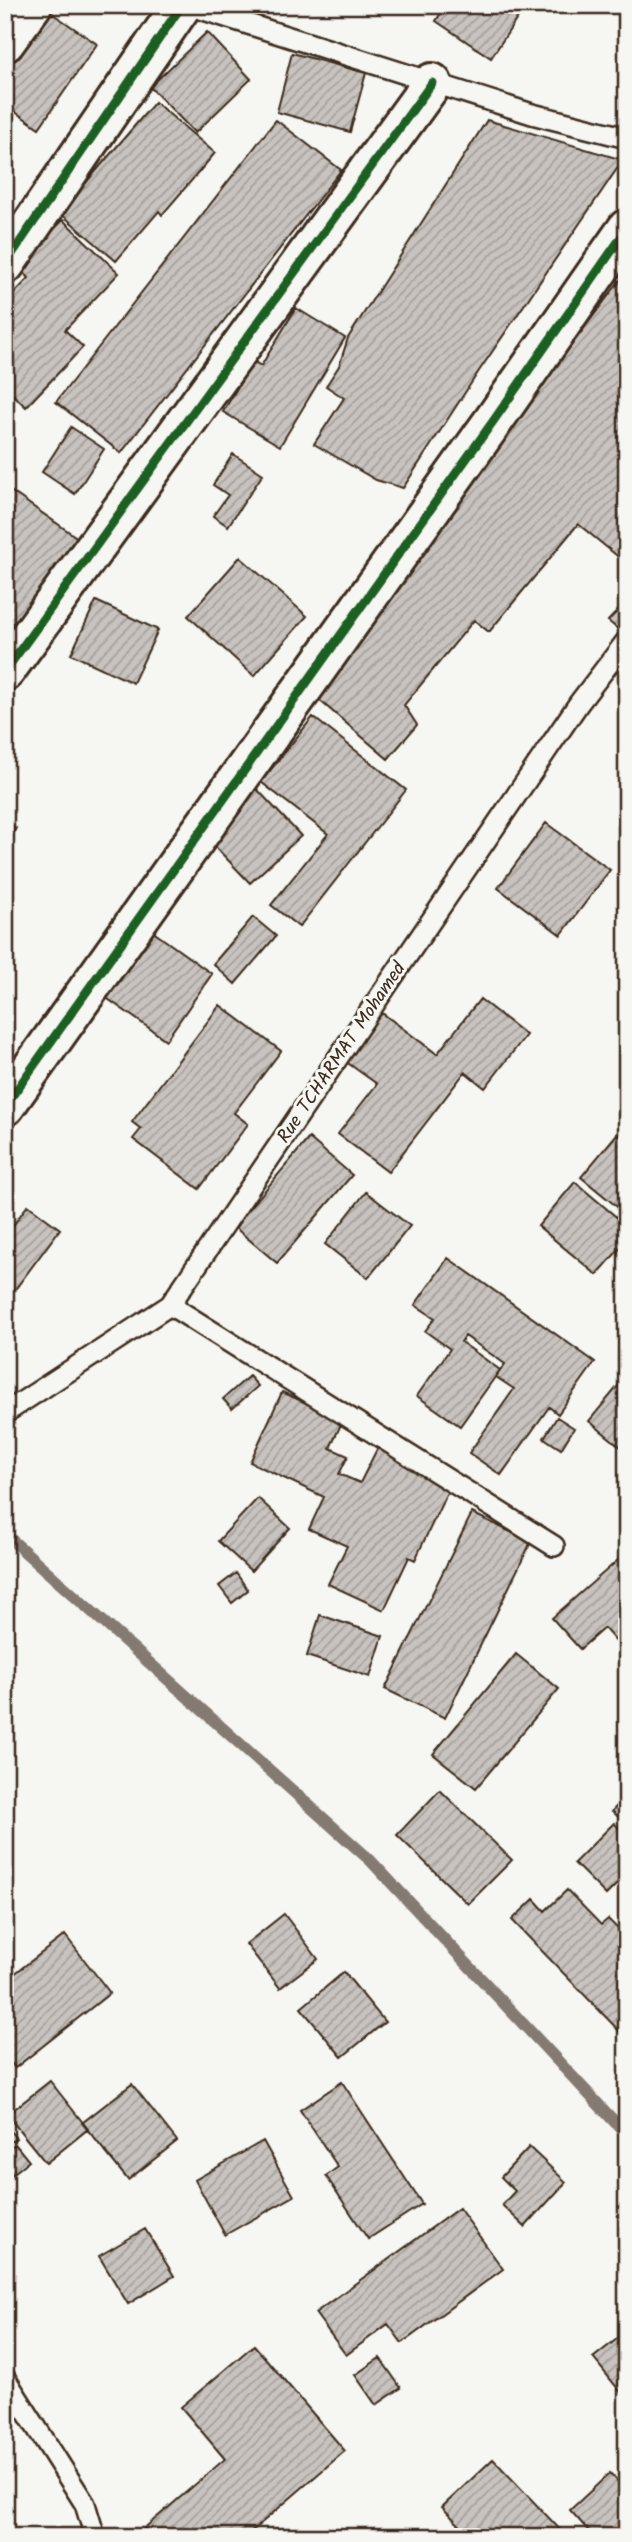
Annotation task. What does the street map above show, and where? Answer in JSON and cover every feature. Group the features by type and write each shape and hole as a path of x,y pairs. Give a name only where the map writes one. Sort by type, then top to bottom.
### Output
{"street":[{"path":"5,42 32,5"},
{"path":"5,264 182,5"},
{"path":"5,671 432,83"},
{"path":"5,1107 627,229"}],"lane":[{"path":"188,5 532,114 627,138"},
{"name":"Rue TCHARMAT Mohamed","path":"5,1413 170,1306 579,703 627,640"},
{"path":"170,1306 554,1546"},
{"path":"5,2378 85,2504 95,2537"}],"building":[{"path":"40,5 97,44 39,128 5,105 5,54"},
{"path":"446,5 526,5 491,58 436,21"},
{"path":"207,32 251,79 195,133 150,87"},
{"path":"292,53 366,73 350,132 277,112"},
{"path":"155,102 215,153 162,215 159,211 116,261 60,213"},
{"path":"276,120 341,170 121,453 56,402"},
{"path":"487,120 623,160 403,488 376,480 314,444 344,398 326,386 339,366 348,338"},
{"path":"63,220 119,273 65,330 83,347 26,407 5,387 5,303 29,278 18,266"},
{"path":"627,271 627,564 578,524 489,632 474,620 404,705 417,725 388,759 311,693"},
{"path":"296,308 345,338 280,446 223,412 253,361 261,366"},
{"path":"71,427 104,449 75,494 42,472"},
{"path":"233,454 263,474 228,526 213,516 228,495 213,485"},
{"path":"5,487 92,548 5,655"},
{"path":"240,557 307,616 254,676 188,616"},
{"path":"96,601 158,630 133,683 71,654"},
{"path":"627,601 627,621 619,630 608,621"},
{"path":"313,717 406,790 299,927 271,905 328,834 261,782"},
{"path":"255,787 301,836 250,883 204,835"},
{"path":"5,822 16,828 5,846"},
{"path":"546,823 610,870 561,935 498,888"},
{"path":"253,917 276,936 235,984 213,964"},
{"path":"145,926 212,974 166,1040 98,992"},
{"path":"480,999 526,1035 485,1088 465,1072 388,1172 338,1134 377,1084 345,1061 382,1013 437,1054"},
{"path":"220,1005 281,1051 234,1113 248,1124 199,1189 133,1139 141,1129 132,1122"},
{"path":"617,1134 627,1142 627,1215 581,1177"},
{"path":"309,1138 352,1175 277,1263 234,1227"},
{"path":"575,1182 627,1226 627,1240 597,1275 538,1226"},
{"path":"366,1192 410,1226 368,1278 325,1244"},
{"path":"28,1205 60,1229 5,1303 5,1236"},
{"path":"448,1258 595,1362 558,1414 549,1407 501,1475 469,1453 514,1389 496,1377 505,1364 465,1336 461,1342 500,1370 460,1426 417,1396 450,1349 425,1331 435,1318 415,1305"},
{"path":"627,1375 627,1452 589,1421"},
{"path":"249,1376 258,1386 232,1409 223,1399"},
{"path":"282,1392 343,1420 330,1448 348,1456 339,1474 360,1483 378,1447 452,1482 415,1560 409,1557 384,1610 328,1584 347,1546 309,1529 324,1497 250,1462"},
{"path":"557,1417 574,1428 561,1449 544,1438"},
{"path":"258,1498 290,1528 251,1571 218,1541"},
{"path":"472,1513 531,1542 445,1718 385,1689"},
{"path":"618,1560 624,1566 627,1564 627,1654 604,1628 580,1649 552,1618"},
{"path":"236,1573 248,1590 232,1603 219,1586"},
{"path":"320,1615 383,1636 370,1677 307,1656"},
{"path":"516,1654 559,1689 476,1788 433,1754"},
{"path":"440,1790 512,1860 468,1904 397,1835"},
{"path":"627,1796 627,1825 612,1811"},
{"path":"614,1823 627,1836 627,1874 606,1895 574,1863"},
{"path":"567,1890 601,1925 608,1919 627,1938 627,2039 512,1920 534,1899 545,1911"},
{"path":"284,1914 318,1959 280,1988 246,1944"},
{"path":"65,1935 110,1993 15,2068 5,2055 5,1981"},
{"path":"344,1972 385,2022 342,2057 301,2008"},
{"path":"50,2081 88,2129 46,2163 7,2115"},
{"path":"342,2082 422,2204 368,2239 326,2176 338,2167 300,2110"},
{"path":"132,2084 177,2141 128,2180 82,2123"},
{"path":"5,2125 16,2138 5,2147"},
{"path":"263,2141 294,2196 225,2235 195,2180"},
{"path":"15,2144 29,2161 5,2180 5,2151"},
{"path":"529,2147 566,2182 525,2227 502,2205 515,2191 501,2177"},
{"path":"459,2208 503,2269 402,2343 388,2324 346,2355 315,2313"},
{"path":"145,2229 174,2276 128,2304 99,2256"},
{"path":"627,2331 627,2400 593,2358"},
{"path":"254,2345 345,2451 245,2537 134,2537 225,2459 181,2407"},
{"path":"380,2358 401,2388 376,2405 355,2375"},
{"path":"493,2459 567,2537 471,2537 442,2507"},
{"path":"610,2473 623,2487 627,2484 627,2537 594,2537 570,2510"}],"waterway":[{"path":"5,1534 370,1860 627,2135"}],"cycle path":[{"path":"5,264 182,5"},
{"path":"5,671 432,83"},
{"path":"5,1106 627,229"}]}
